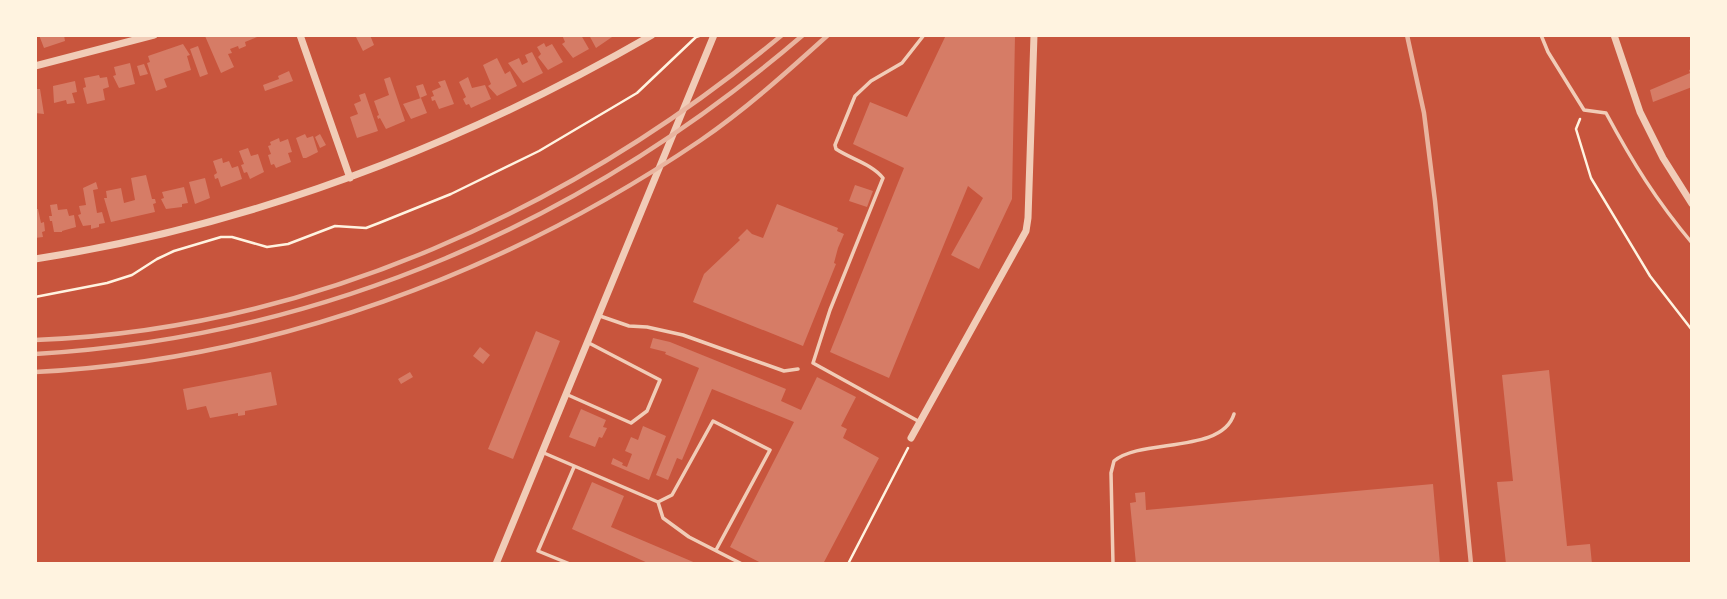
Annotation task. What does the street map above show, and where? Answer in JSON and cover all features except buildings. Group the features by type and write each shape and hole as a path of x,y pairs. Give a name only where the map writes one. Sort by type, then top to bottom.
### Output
{"street":[{"path":"35,66 154,35"},
{"path":"300,35 349,177"},
{"path":"35,259 122,243 204,223 277,202 424,150 589,71 652,35"},
{"path":"496,564 714,35"},
{"path":"911,438 1026,231 1034,35"},
{"path":"1614,35 1640,113 1663,159 1692,204"}],"lane":[{"path":"920,422 813,363 830,310 883,178 875,170 844,155 835,145 855,96 871,81 902,63 924,35"},
{"path":"1541,35 1584,110 1606,113 1639,174 1692,243"},
{"path":"598,315 629,326 683,335 783,371 798,369"},
{"path":"566,394 631,424 647,411 660,380 587,342"},
{"path":"1113,564 1111,473 1114,461 1132,451 1208,438 1231,422 1234,414"},
{"path":"658,502 671,495 713,421 770,450 716,550"},
{"path":"542,453 658,502"},
{"path":"570,564 538,551 574,467"},
{"path":"658,502 663,518 689,537 741,564"}],"path":[{"path":"35,297 107,283 132,275 157,258 221,237 232,237 267,247 288,244 335,226 366,228 379,223 451,194 539,151 637,93 696,37 708,35"},
{"path":"1584,110 1576,129 1591,178 1650,276 1692,330"},
{"path":"848,564 907,452 911,438"}],"railway":[{"path":"35,340 137,331 238,313 337,285 433,249 526,205 616,155 701,98 782,35"},
{"path":"35,354 142,343 246,323 348,295 446,258 540,214 632,161 719,102 803,35"},
{"path":"35,372 124,364 212,349 299,328 384,301 467,269 548,231 626,188 701,140 750,103 828,35"},
{"path":"1407,35 1424,113 1435,201 1471,564"}]}
